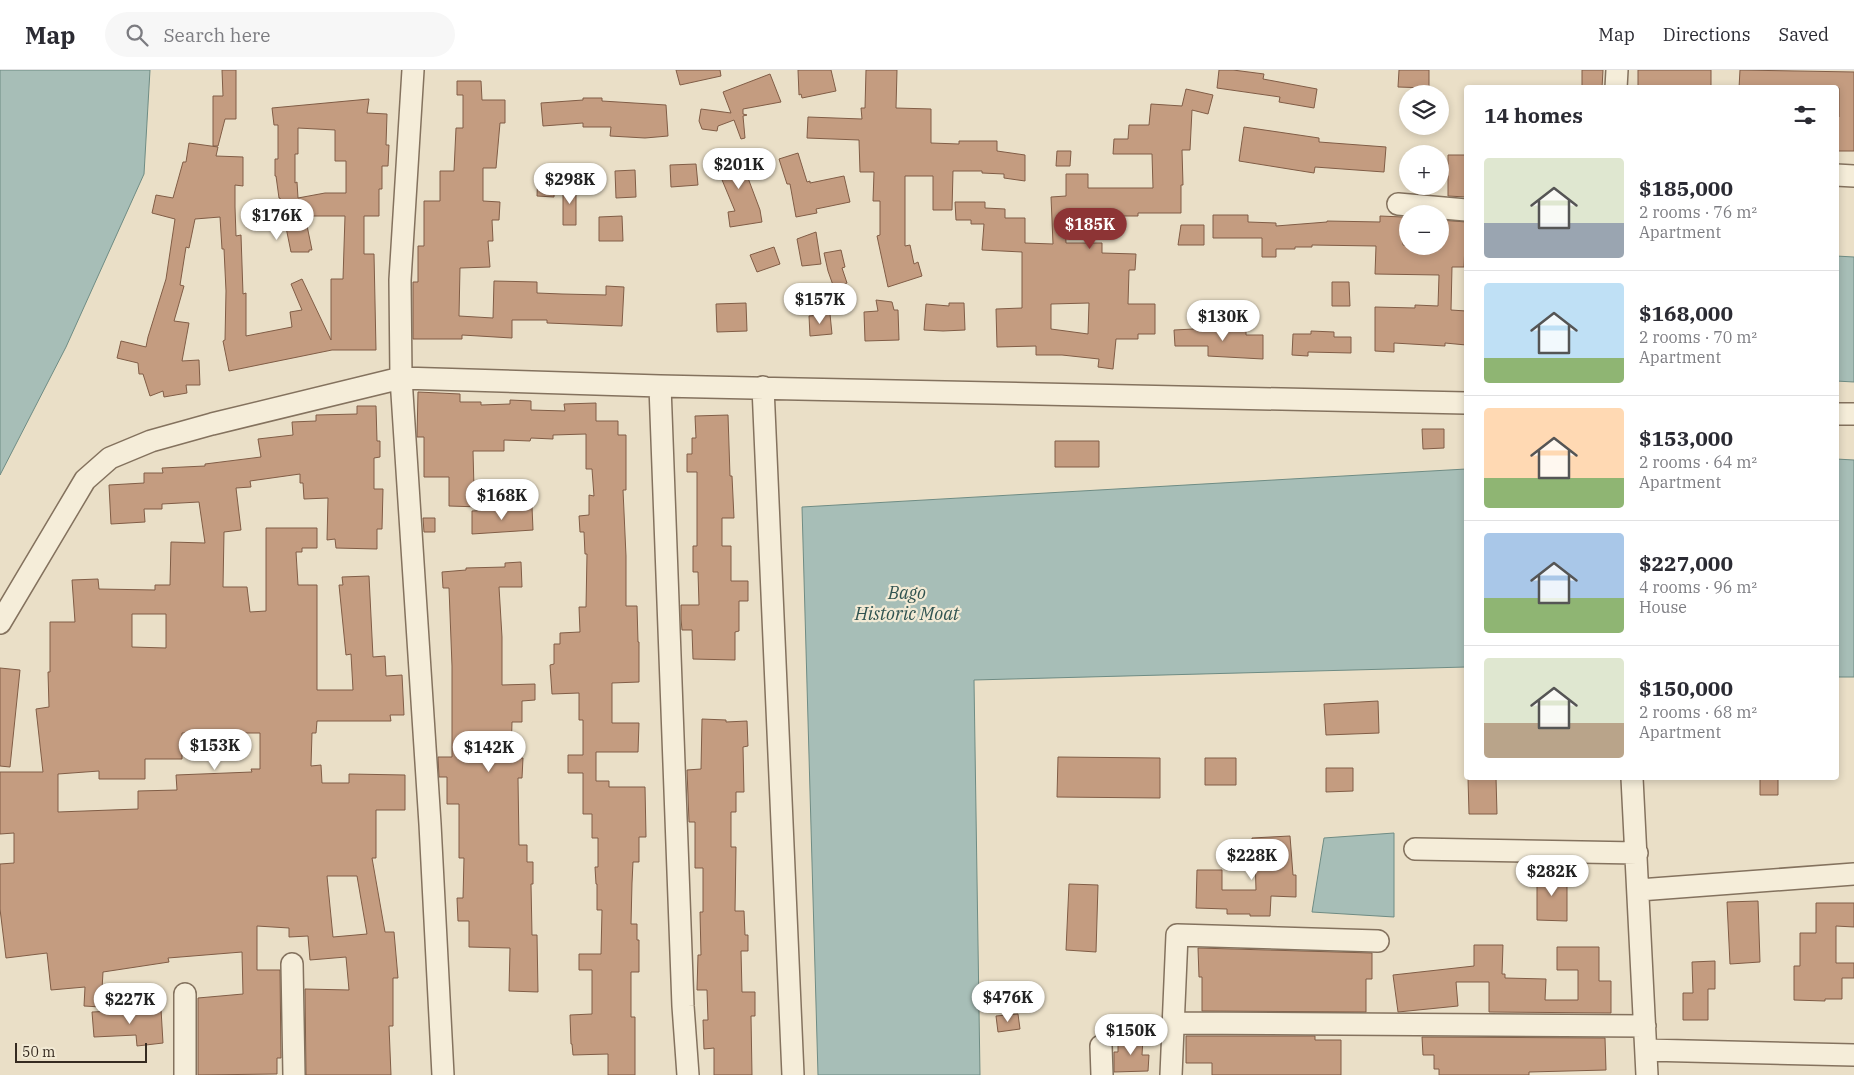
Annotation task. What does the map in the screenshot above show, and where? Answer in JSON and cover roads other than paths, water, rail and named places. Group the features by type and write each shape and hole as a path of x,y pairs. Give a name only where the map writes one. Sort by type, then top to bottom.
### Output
{"street":[{"path":"413,70 400,280 401,378 430,824 443,1075"},
{"path":"1616,85 1617,70"},
{"path":"1839,175 1854,176"},
{"path":"1398,204 1464,210"},
{"path":"0,623 85,480 110,458 151,441 212,424 401,378 660,386 1464,404"},
{"path":"660,386 683,1006 688,1075"},
{"path":"763,387 793,1075"},
{"path":"1839,414 1854,414"},
{"path":"1632,780 1647,1075"},
{"path":"1415,849 1637,853"},
{"path":"1639,890 1854,874"},
{"path":"1171,1075 1177,935 1378,941"},
{"path":"292,964 294,1075"},
{"path":"185,994 185,1075"},
{"path":"1174,1023 1645,1026"},
{"path":"1101,1046 1102,1075"},
{"path":"1646,1050 1854,1055"}],"water":[{"path":"0,70 150,70 144,174 66,347 0,475"},
{"path":"1839,256 1854,257 1854,382 1839,381"},
{"path":"1839,459 1854,460 1854,677 1839,677"},
{"name":"Bago Historic Moat","path":"1464,469 1464,667 974,680 980,1075 818,1075 802,507"},
{"path":"1394,833 1394,917 1312,912 1324,838"}]}
